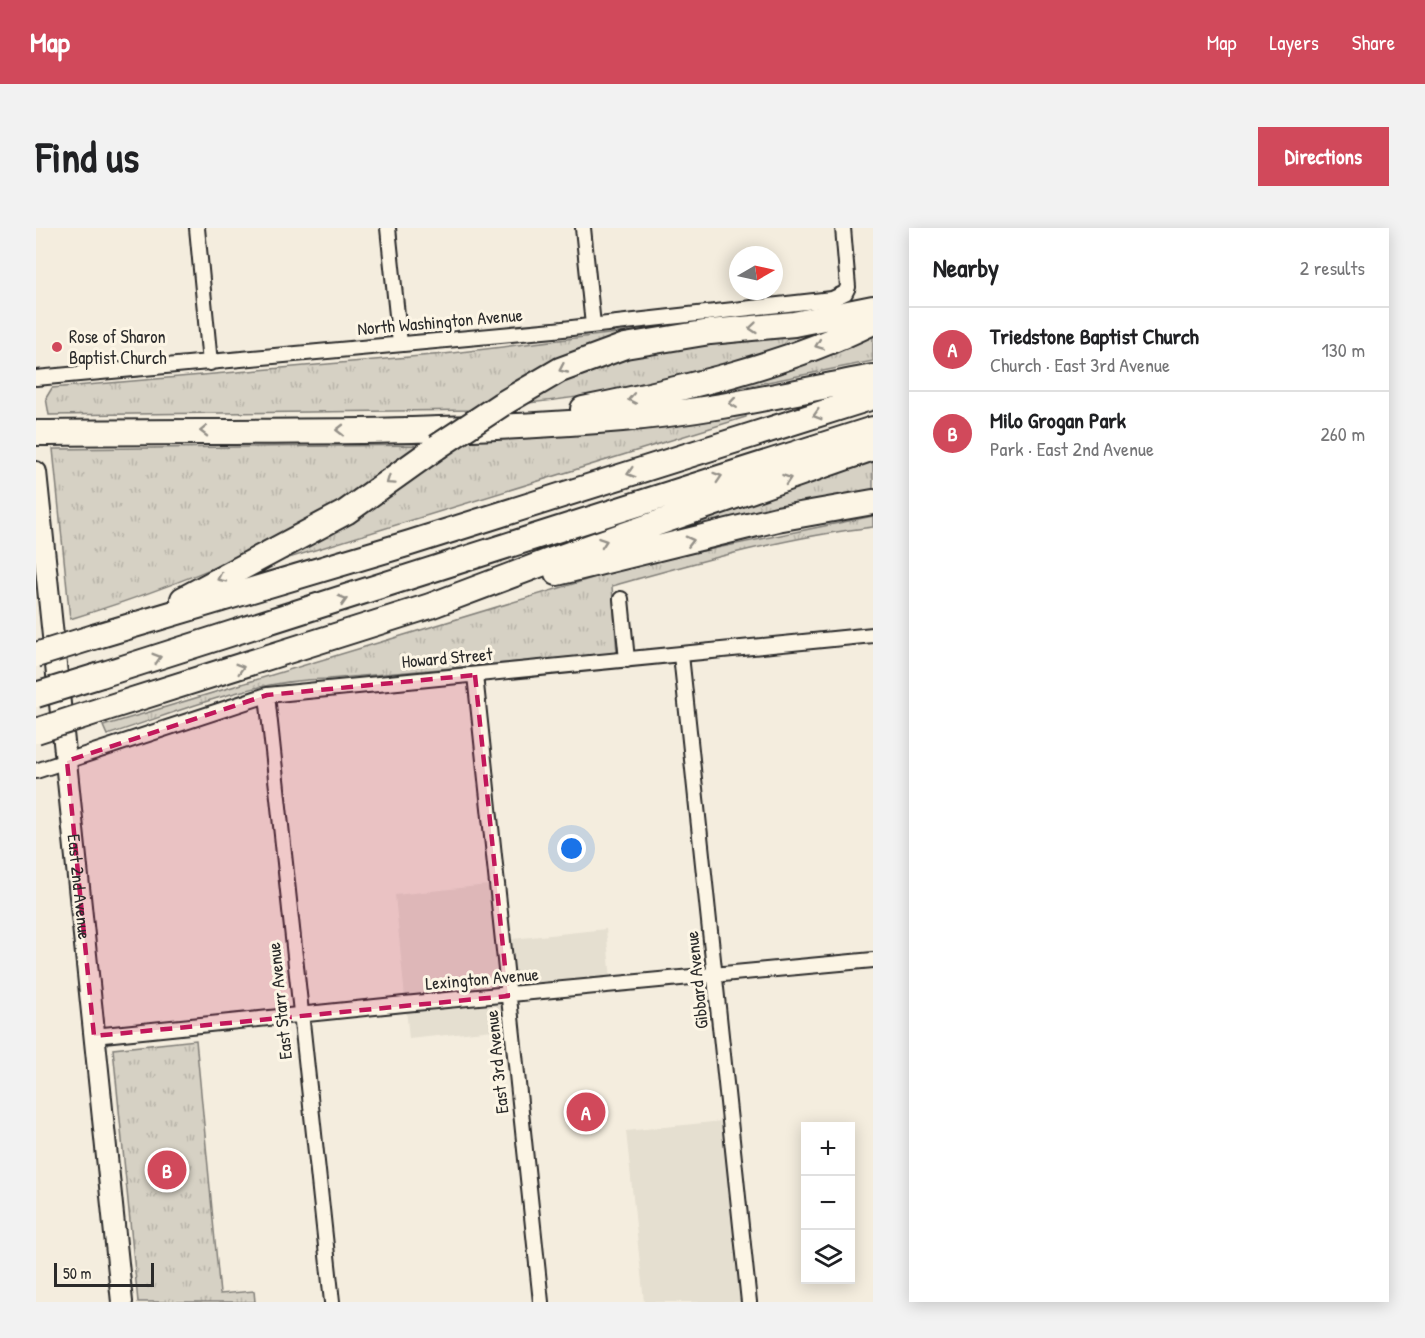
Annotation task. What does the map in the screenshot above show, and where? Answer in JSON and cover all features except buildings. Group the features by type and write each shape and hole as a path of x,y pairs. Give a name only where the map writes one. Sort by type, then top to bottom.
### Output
{"highway":[{"path":"147,620 203,587 287,546 346,512 437,447 503,415 560,370 626,346 700,333 794,324 873,308"},
{"path":"45,433 411,429 671,392 815,347 873,322"},
{"path":"503,415 623,419 755,400 873,377"},
{"path":"36,655 410,543 873,397"},
{"path":"36,695 873,429"},
{"path":"36,731 430,606 552,560 873,448"},
{"path":"430,606 777,519 873,502"}],"street":[{"path":"197,228 210,363"},
{"path":"388,228 400,344"},
{"path":"583,228 593,325"},
{"name":"North Washington Avenue","path":"36,378 593,325 832,299 845,293 849,280 843,228"},
{"name":"East 2nd Avenue","path":"36,472 122,1302"},
{"path":"621,599 627,660"},
{"name":"Howard Street","path":"36,771 267,695 873,635"},
{"name":"Gibbard Avenue","path":"681,655 749,1302"},
{"name":"East 3rd Avenue","path":"475,675 541,1302"},
{"name":"East Starr Avenue","path":"267,695 332,1302"},
{"name":"Lexington Avenue","path":"94,1036 873,960"}],"highlighted area":[{"path":"475,675 508,996 94,1036 67,761 267,695"}],"shaded area":[{"path":"497,884 503,940 606,929 612,989 510,1000 512,1028 409,1039 395,895"},
{"path":"732,1120 748,1302 644,1302 626,1131"}],"green space":[{"path":"798,329 833,330 757,356 679,377 599,393 519,404 530,396 611,359"},
{"path":"642,330 556,362 517,383 478,410 49,415 46,398 52,388 444,354"},
{"path":"873,330 873,361 718,392 716,389"},
{"path":"746,413 746,417 286,559 283,556 462,440 605,432"},
{"path":"425,445 337,505 279,538 191,577 70,619 53,449"},
{"path":"873,461 873,492 610,549"},
{"path":"873,516 873,527 774,544 612,586 617,653 300,680 216,698 107,735 103,726 639,564"},
{"path":"196,1040 220,1294 254,1291 255,1302 138,1302 113,1049"}],"place":[{"name":"Rose of Sharon Baptist Church","path":"57,347"},
{"name":"Triedstone Baptist Church","path":"586,1112"},
{"name":"Milo Grogan Park","path":"167,1170"}]}
